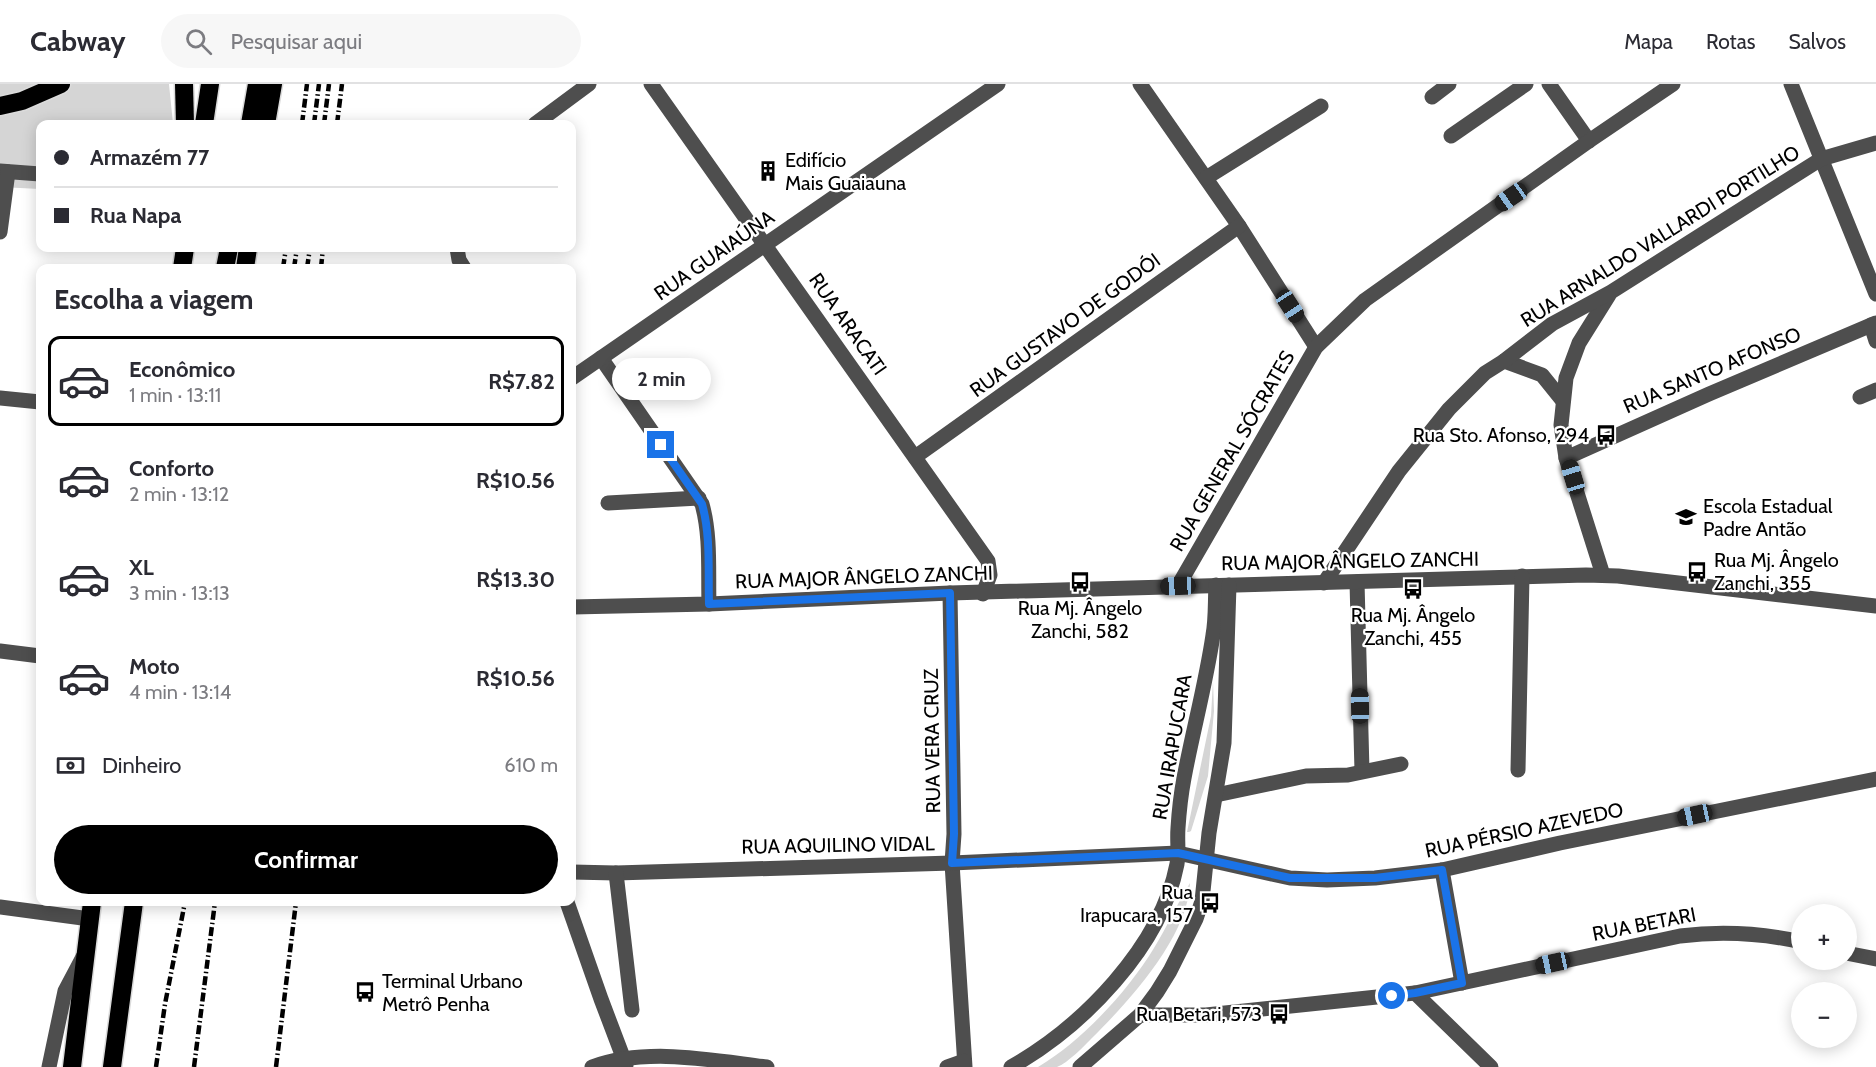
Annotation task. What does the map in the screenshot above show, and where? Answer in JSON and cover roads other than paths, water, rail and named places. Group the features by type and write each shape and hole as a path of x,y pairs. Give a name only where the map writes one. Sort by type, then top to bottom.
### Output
{"highway":[{"path":"0,106 22,101 61,84"},
{"path":"184,84 185,120"},
{"path":"205,120 210,84"},
{"path":"251,120 257,84"},
{"path":"267,120 273,84"},
{"path":"112,1067 134,906"},
{"path":"123,995 146,906"},
{"path":"72,1067 91,910"}],"street":[{"path":"541,120 589,84"},
{"name":"RUA ARACATI","path":"651,84 988,561 990,575 983,594"},
{"name":"RUA GUAIAÚNA","path":"576,375 998,84"},
{"path":"1140,84 1239,226 1316,347"},
{"path":"1432,97 1449,84"},
{"path":"1451,136 1526,84"},
{"path":"1549,84 1589,141"},
{"name":"RUA GENERAL SÓCRATES","path":"1178,586 1316,347 1365,300 1673,84"},
{"path":"1791,84 1876,294"},
{"path":"1206,178 1321,106"},
{"name":"RUA ARNALDO VALLARDI PORTILHO","path":"1324,583 1399,471 1442,418 1485,373 1552,324 1611,292 1821,159 1876,143"},
{"path":"0,232 4,171 36,174"},
{"name":"RUA GUSTAVO DE GODÓI","path":"915,457 1239,226"},
{"path":"1604,575 1566,458 1561,425 1566,378 1579,343 1611,292"},
{"path":"1874,324 1876,341"},
{"name":"RUA SANTO AFONSO","path":"1566,458 1874,324"},
{"path":"601,358 699,498 705,514 709,604"},
{"path":"1504,361 1542,375 1563,401"},
{"path":"1860,397 1876,390"},
{"path":"0,398 36,402"},
{"path":"608,502 699,498"},
{"name":"RUA MAJOR ÂNGELO ZANCHI","path":"576,607 709,604 950,593 983,594 1178,586 1604,575 1876,606"},
{"path":"1518,770 1522,576"},
{"path":"1357,582 1362,771"},
{"name":"RUA IRAPUCARA","path":"1080,1067 1140,1015 1170,971 1196,919 1202,901 1224,743 1223,585"},
{"name":"RUA IRAPUCARA","path":"1011,1067 1039,1051 1083,1014 1128,966 1149,936 1164,908 1173,880 1178,853 1178,828 1184,780 1223,585"},
{"name":"RUA VERA CRUZ","path":"950,593 954,834 952,863 958,933 964,1064"},
{"path":"0,651 36,656"},
{"path":"1216,795 1306,776 1348,775 1401,764"},
{"name":"RUA PÉRSIO AZEVEDO","path":"1178,853 1290,878 1375,878 1442,870 1560,843 1876,779"},
{"name":"RUA AQUILINO VIDAL","path":"576,872 616,873 952,863 1178,853"},
{"path":"1442,870 1462,983"},
{"path":"616,873 632,1010"},
{"path":"568,906 626,1062"},
{"path":"0,907 91,910"},
{"name":"RUA BETARI","path":"1140,1015 1206,1014 1415,993 1680,936 1738,933 1791,940"},
{"path":"49,1067 65,991 86,952"},
{"path":"1857,955 1876,959"},
{"path":"1415,993 1491,1067"},
{"path":"592,1067 675,1057 767,1067"},
{"path":"947,1067 964,1064"}],"railway":[{"path":"302,120 307,84"},
{"path":"314,120 319,84"},
{"path":"324,120 329,84"},
{"path":"338,120 342,84"},
{"path":"284,264 285,252"},
{"path":"295,264 296,252"},
{"path":"308,264 309,252"},
{"path":"321,264 323,252"},
{"path":"156,1067 165,1004 184,906"},
{"path":"194,1067 214,906"},
{"path":"276,1067 296,906"}],"place":[{"name":"Edifício Mais Guaiauna","path":"768,171"},
{"name":"Rua Sto. Afonso, 294","path":"1606,435"},
{"name":"Escola Estadual Padre Antão","path":"1686,517"},
{"name":"Rua Mj. Ângelo Zanchi, 355","path":"1697,572"},
{"name":"Rua Mj. Ângelo Zanchi, 582","path":"1080,582"},
{"name":"Rua Mj. Ângelo Zanchi, 455","path":"1413,589"},
{"name":"Rua Irapucara, 157","path":"1210,903"},
{"name":"Terminal Urbano Metrô Penha","path":"365,992"},
{"name":"Rua Betari, 573","path":"1279,1014"}]}
